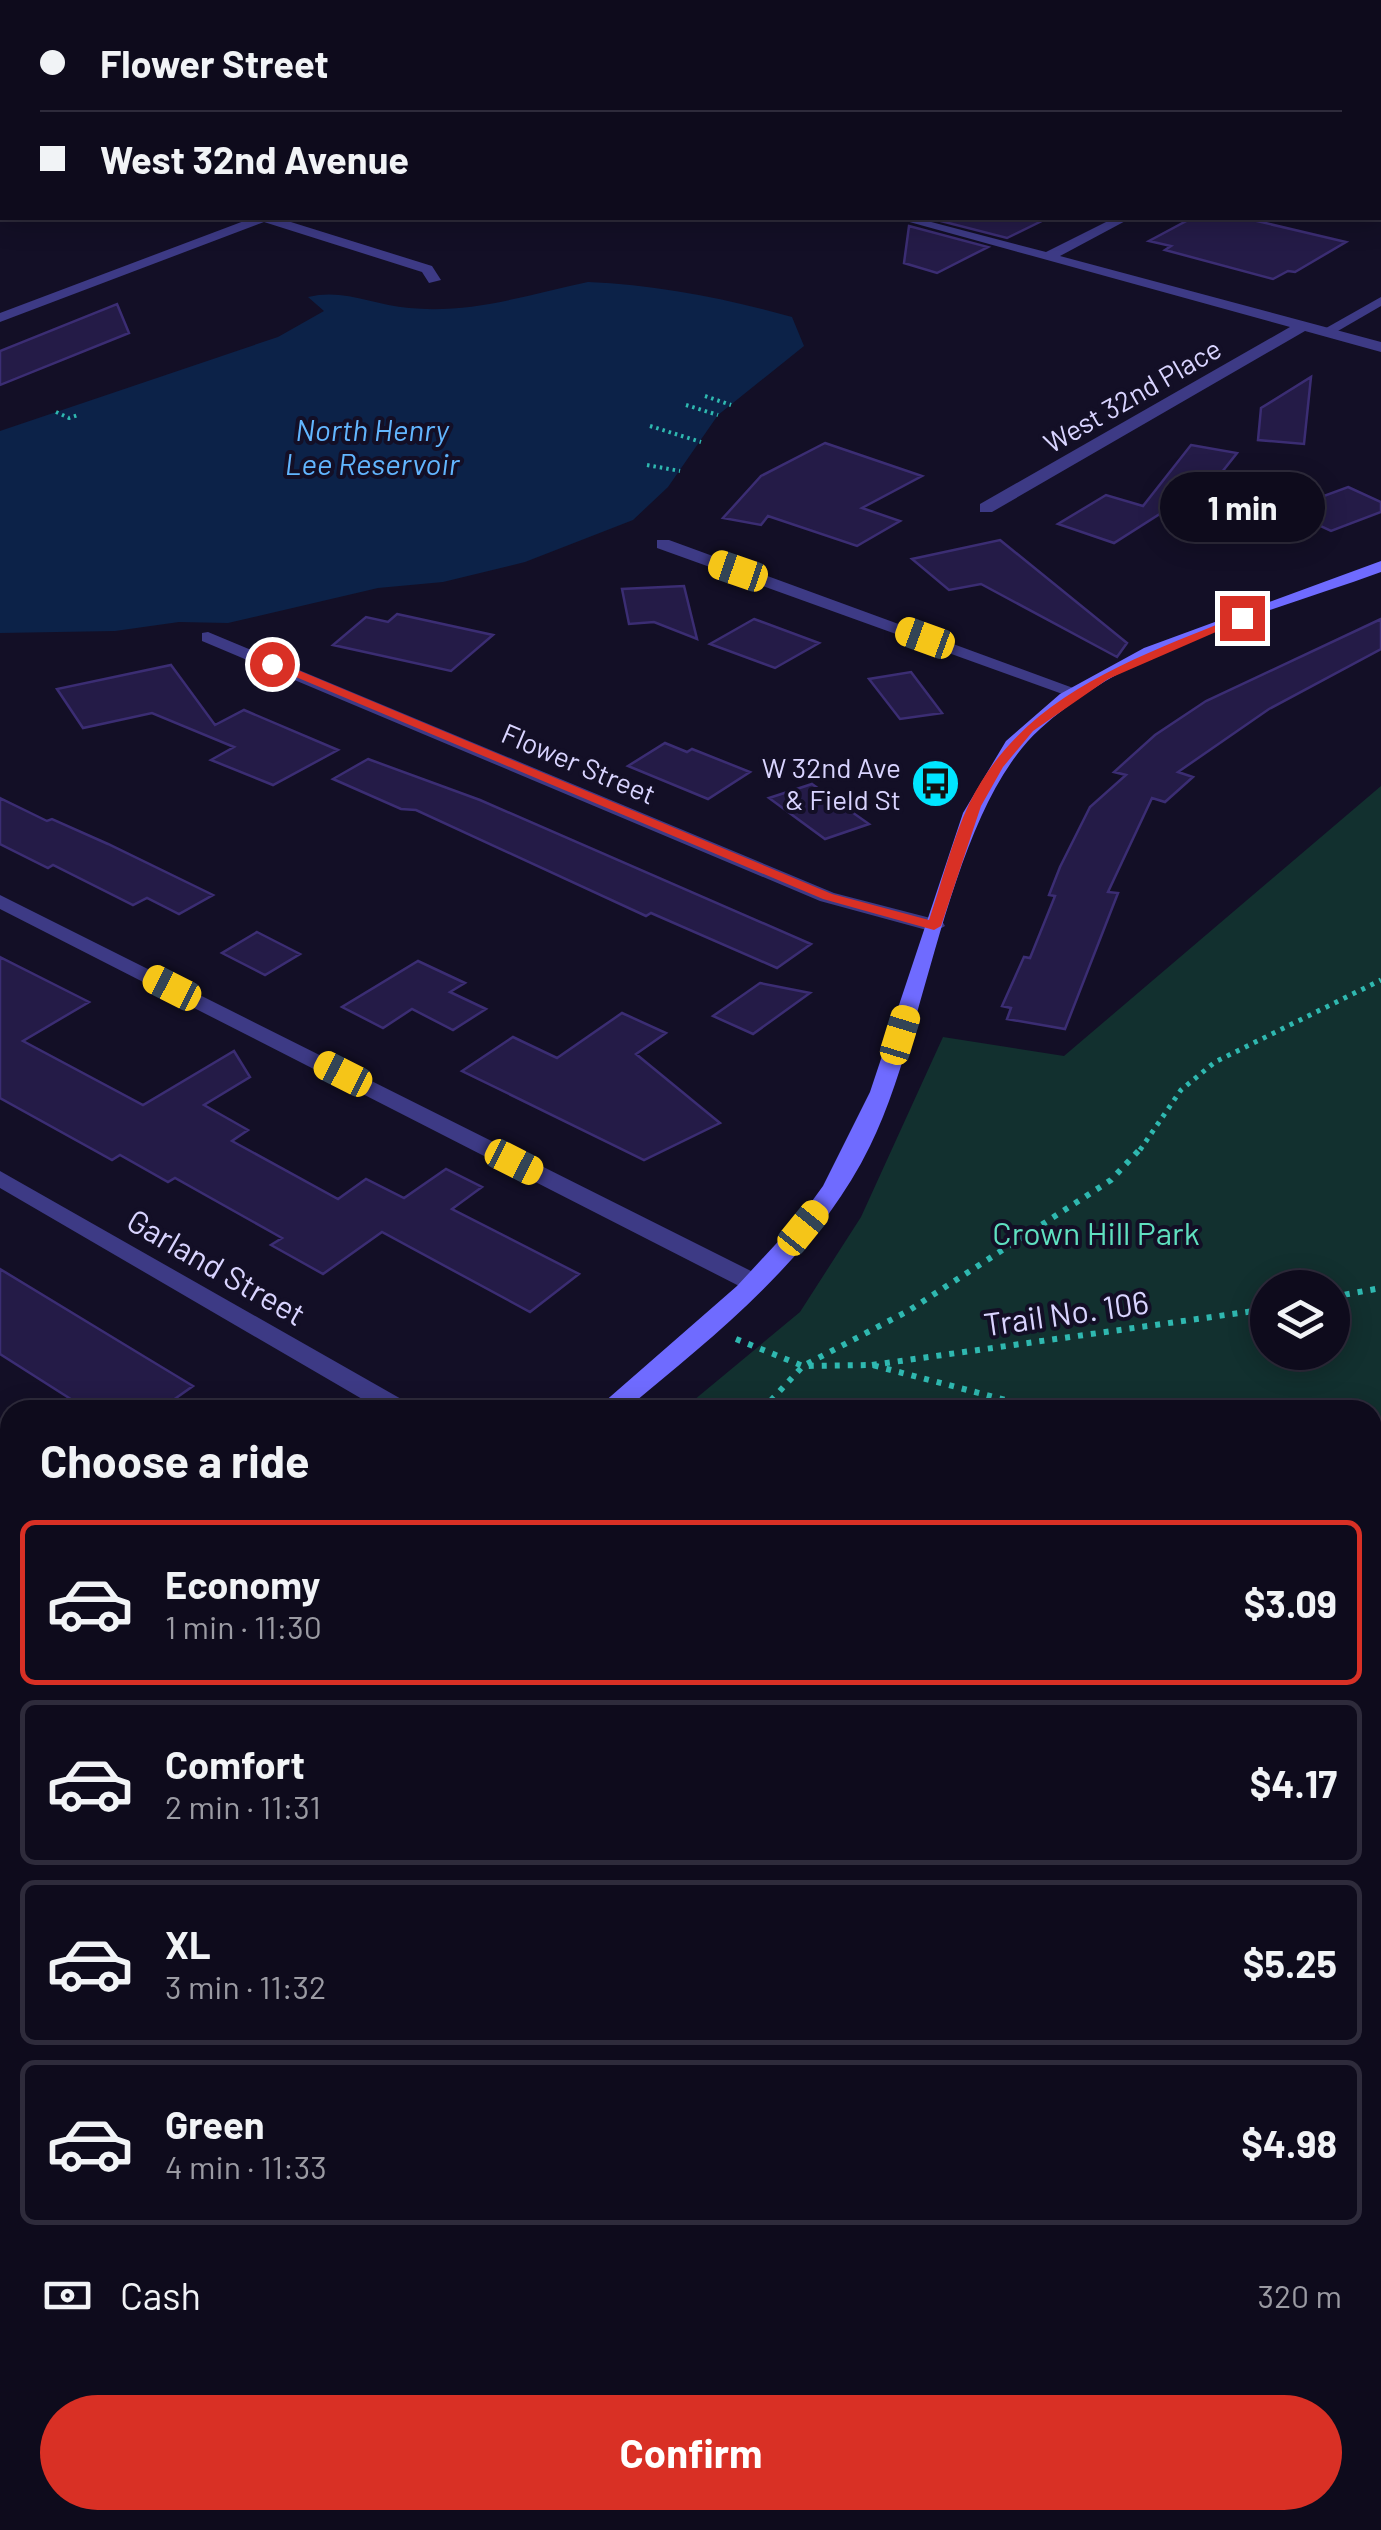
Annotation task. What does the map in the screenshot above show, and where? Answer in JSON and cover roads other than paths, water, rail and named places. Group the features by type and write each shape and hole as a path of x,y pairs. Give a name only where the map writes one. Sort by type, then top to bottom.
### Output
{"street":[{"path":"0,318 259,220"},
{"path":"271,220 427,268 434,280"},
{"path":"909,220 1381,347"},
{"path":"1048,257 1120,220"},
{"name":"West 32nd Place","path":"986,508 1303,326"},
{"path":"663,544 1075,692"},
{"path":"619,1400 754,1283 819,1210 856,1152 889,1072 962,834 997,766 1028,729 1075,692 1182,641 1381,566"},
{"name":"Flower Street","path":"208,637 828,896 934,926"},
{"path":"0,901 754,1283"},
{"name":"Garland Street","path":"0,1178 384,1400"}],"lane":[{"path":"1326,332 1381,300"}],"water":[{"name":"North Henry Lee Reservoir","path":"588,282 691,294 792,317 804,346 718,415 668,487 633,520 525,562 443,582 378,588 228,623 179,622 115,631 0,633 0,431 278,337 324,311 308,297 334,294 409,308 455,308"}],"place":[{"name":"W 32nd Ave & Field St","path":"936,783"}],"park label":[{"name":"Crown Hill Park","path":"1096,1232"}]}
